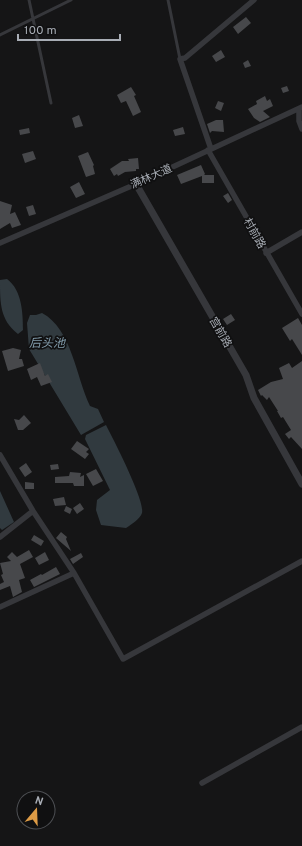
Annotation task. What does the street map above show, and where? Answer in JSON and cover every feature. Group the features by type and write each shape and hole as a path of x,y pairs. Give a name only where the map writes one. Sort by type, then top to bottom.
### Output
{"street":[{"path":"180,59 185,58 254,0"},
{"name":"村前路","path":"180,59 210,150 266,253 302,314"},
{"path":"300,108 299,121 302,129"},
{"name":"满林大道","path":"0,243 136,184 300,108"},
{"name":"宫前路","path":"136,184 246,375 254,398 302,484"},
{"path":"266,253 302,232"},
{"path":"0,455 33,511 74,573 123,658 302,560"},
{"path":"0,537 33,511"},
{"path":"0,607 74,573"},
{"path":"202,783 302,727"}],"lane":[{"path":"29,0 51,103"},
{"path":"0,35 70,0"},
{"path":"168,0 180,59"}],"water":[{"path":"7,279 16,289 21,302 23,330 18,334 12,329 4,317 2,310 0,280"},
{"name":"后头池","path":"42,313 52,320 67,342 90,406 98,409 104,422 81,435 29,349 27,323 30,315"},
{"path":"106,425 128,469 142,506 142,513 140,517 126,528 101,525 96,510 97,500 110,490 85,439 86,435"},
{"path":"0,491 14,522 2,530 0,528"}],"building":[{"path":"246,17 251,23 238,34 233,27"},
{"path":"221,50 225,57 216,62 212,56"},
{"path":"248,60 251,66 245,68 243,63"},
{"path":"287,86 289,91 283,93 281,88"},
{"path":"131,87 136,95 134,96 141,112 133,116 126,101 121,103 117,95"},
{"path":"265,96 267,101 270,99 273,106 263,111 270,117 260,122 254,118 248,109 257,104 256,101"},
{"path":"218,101 224,103 221,111 215,108"},
{"path":"79,115 83,126 75,128 72,118"},
{"path":"216,120 223,120 224,132 212,131 210,133 207,124"},
{"path":"183,127 185,134 175,136 173,130"},
{"path":"29,128 30,133 20,135 19,130"},
{"path":"33,151 36,159 25,163 22,154"},
{"path":"88,152 94,165 95,174 86,177 78,156"},
{"path":"138,158 139,169 136,169 136,171 125,172 118,176 117,174 114,176 110,169 122,161 129,161 128,159"},
{"path":"201,165 205,174 204,175 214,175 214,183 202,183 202,176 181,184 177,175"},
{"path":"79,182 85,194 76,198 70,187"},
{"path":"228,193 232,200 228,203 223,196"},
{"path":"0,201 12,205 10,214 15,212 21,225 12,228 10,223 0,229"},
{"path":"33,205 36,214 29,216 26,207"},
{"path":"231,314 235,320 227,325 223,319"},
{"path":"298,318 302,325 302,355 292,339 290,341 282,328"},
{"path":"13,348 21,350 19,359 22,359 24,366 8,371 2,351"},
{"path":"302,361 302,449 291,437 289,439 285,434 291,430 283,417 281,418 269,397 267,400 262,395 261,396 258,390 271,382 283,379 279,368 289,363 292,368"},
{"path":"40,363 45,376 48,374 52,382 41,386 37,377 31,380 27,369"},
{"path":"24,415 31,423 23,430 18,430 14,419 19,420"},
{"path":"77,441 89,449 86,452 89,454 85,459 71,449"},
{"path":"26,463 32,472 25,477 19,468"},
{"path":"58,464 59,469 51,470 50,465"},
{"path":"96,469 103,481 93,486 86,474"},
{"path":"70,472 81,473 80,477 84,475 84,486 74,486 73,483 55,483 55,477 69,476"},
{"path":"25,482 34,483 34,489 25,489"},
{"path":"64,497 66,505 55,506 53,499"},
{"path":"80,503 84,509 77,514 73,508"},
{"path":"66,506 72,509 70,514 64,511"},
{"path":"61,532 67,537 66,539 71,551 56,538"},
{"path":"34,535 44,541 41,546 31,540"},
{"path":"29,550 33,557 20,564 25,578 19,580 22,592 13,597 10,586 0,590 0,584 4,582 1,575 3,574 0,563 11,561 7,557 12,552 17,557"},
{"path":"45,552 49,560 39,565 35,558"},
{"path":"81,553 83,557 73,564 70,559"},
{"path":"56,567 60,574 34,587 30,580"}]}
